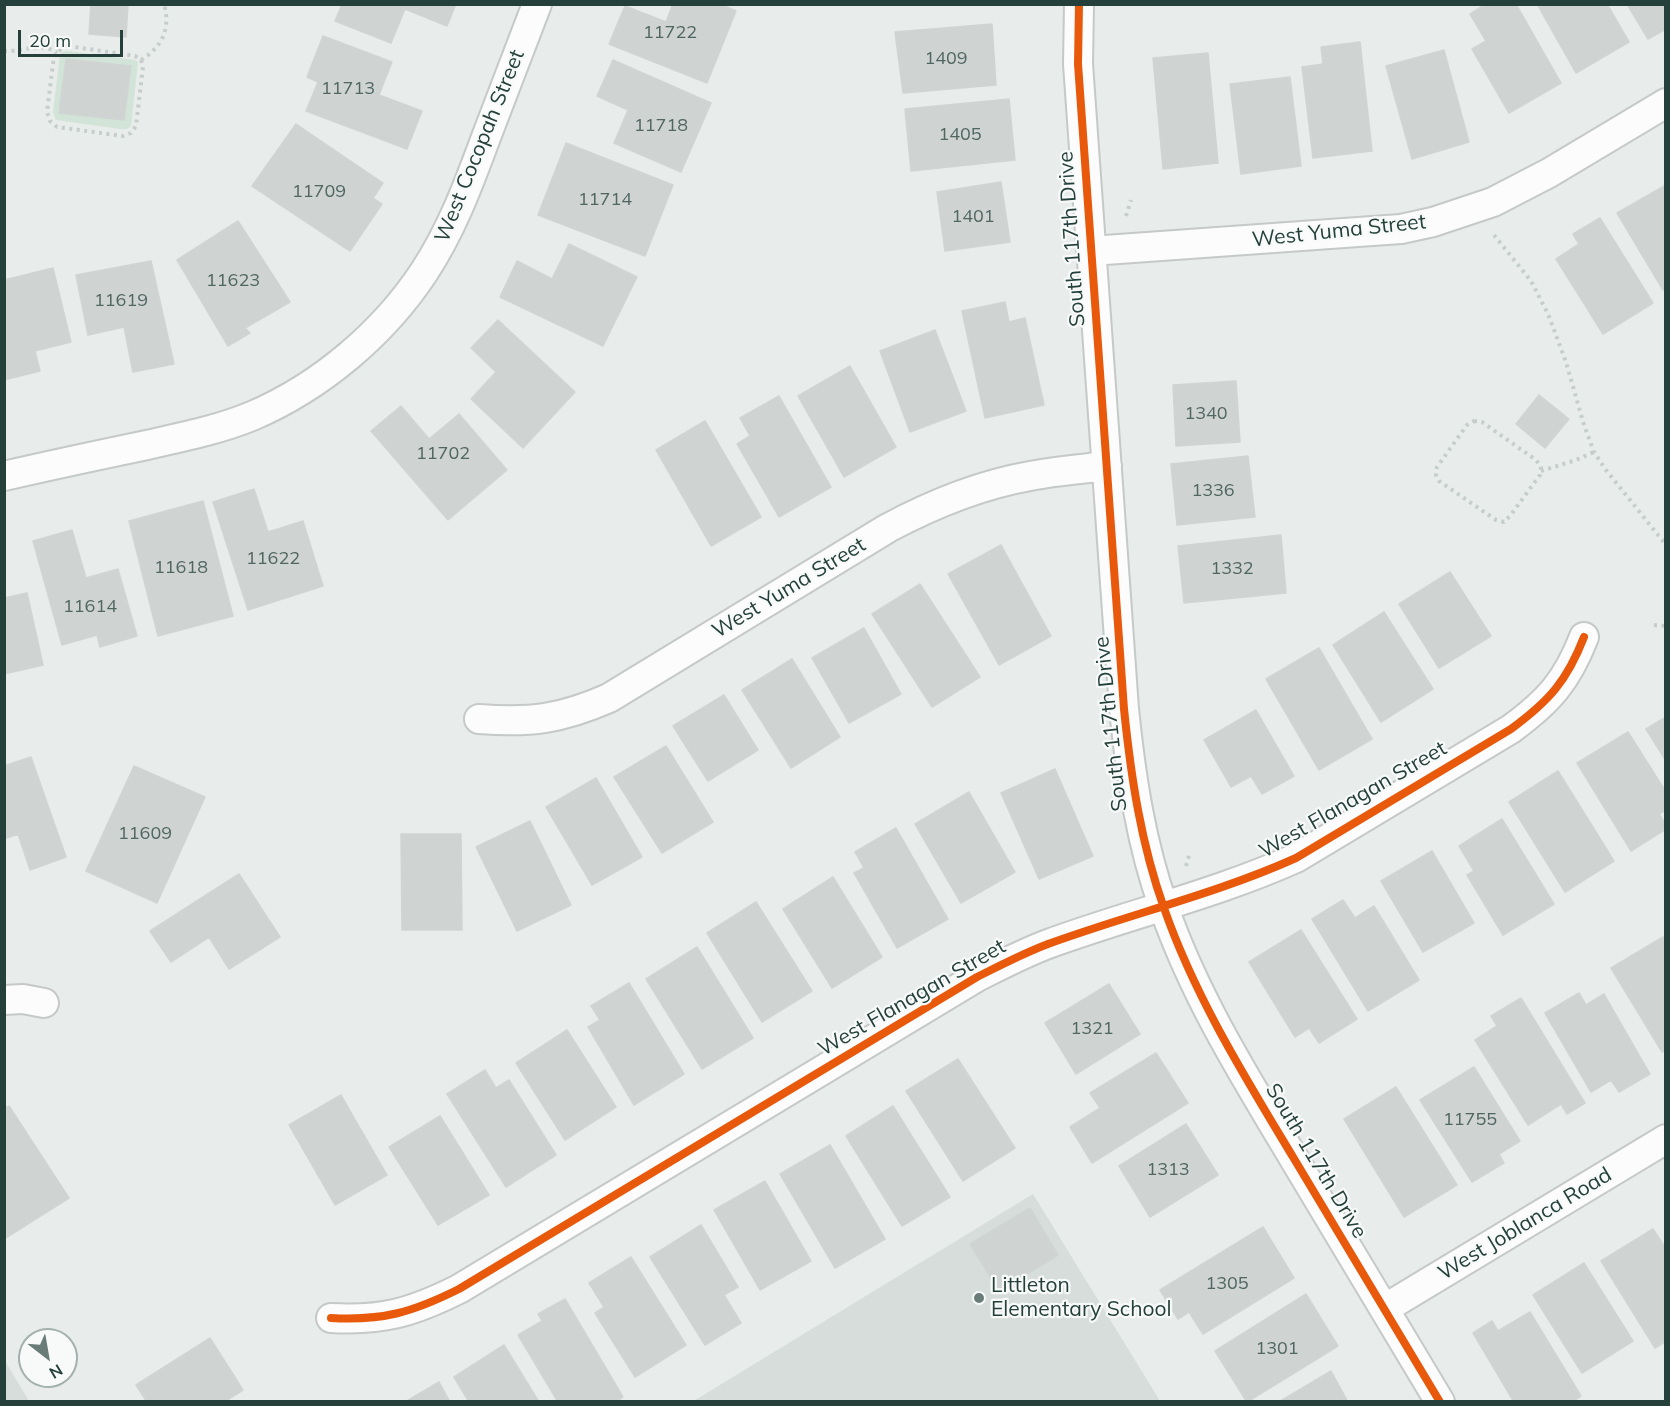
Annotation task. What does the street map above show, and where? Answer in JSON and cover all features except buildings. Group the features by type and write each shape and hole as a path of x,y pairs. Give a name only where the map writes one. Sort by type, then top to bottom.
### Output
{"street":[{"name":"West Cocopah Street","path":"4,476 218,428 252,416 283,400 314,382 344,360 400,304 424,273 444,238 460,204 537,4"},
{"name":"South 117th Drive","path":"1079,4 1078,64 1129,757 1136,805 1147,854 1183,956 1217,1029 1440,1401"},
{"name":"West Yuma Street","path":"1091,251 1372,231 1433,222 1494,202 1522,189 1665,103"},
{"name":"West Yuma Street","path":"479,719 542,720 576,712 609,698 888,528 921,511 993,484 1031,475 1107,466"},
{"name":"West Flanagan Street","path":"331,1318 362,1320 397,1315 429,1304 469,1283 977,977 1048,944 1164,907 1267,871 1296,858 1511,729 1535,711 1555,690 1573,665 1584,637"},
{"path":"4,1000 22,999 44,1003"},
{"name":"West Joblanca Road","path":"1384,1309 1665,1139"}],"path":[{"path":"141,60 157,49 162,42 166,22 164,4"},
{"path":"4,51 14,52 45,46 57,53"},
{"path":"68,46 135,56 141,60 143,67 136,126 131,133 123,136 53,125 47,112 54,56 57,53 68,46"},
{"path":"1494,235 1531,281 1548,314 1566,362 1594,452 1665,545"},
{"path":"1541,471 1536,460 1482,422 1474,421 1467,425 1435,471 1439,482 1499,522 1504,522 1541,471 1594,452"},
{"path":"1654,625 1665,626"}],"shaded area":[{"name":"Littleton Elementary School","path":"1033,1194 1160,1401 692,1402"},
{"path":"4,1361 18,1383 18,1388 21,1388 29,1401 5,1401"}],"green space":[{"path":"67,51 138,62 131,126 127,129 120,129 56,120 53,112 60,55"}],"cycle path":[{"path":"1079,4 1078,64 1124,709 1134,785 1149,859 1176,941 1222,1036 1440,1402"},
{"path":"331,1318 366,1318 397,1313 427,1304 459,1289 977,977 1013,959 1048,944 1204,893 1296,858 1511,729 1536,709 1555,689 1571,666 1584,637"}],"place":[{"name":"Littleton Elementary School","path":"979,1298"}]}
